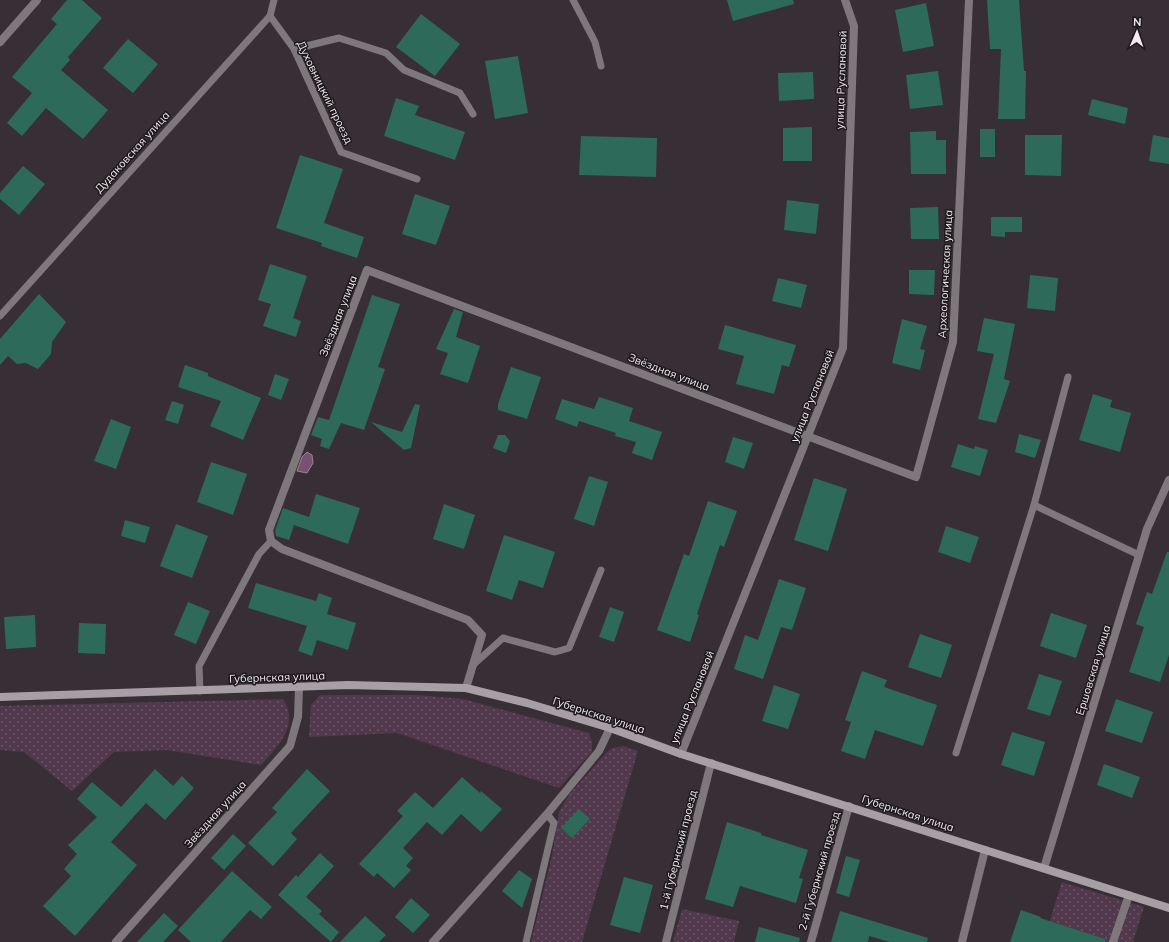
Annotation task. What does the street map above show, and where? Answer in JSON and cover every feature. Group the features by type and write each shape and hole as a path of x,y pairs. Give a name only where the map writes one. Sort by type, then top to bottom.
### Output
{"street":[{"path":"0,42 37,0"},
{"name":"улица Руслановой","path":"681,754 843,348 854,26 845,0"},
{"name":"Археологическая улица","path":"808,436 916,477 953,342 969,0"},
{"name":"Звёздная улица","path":"271,541 269,530 367,270 808,436"},
{"name":"Ершовская улица","path":"1044,868 1147,529 1169,480"},
{"path":"271,541 282,549 468,620 482,635 466,688"},
{"name":"Губернская улица","path":"0,697 348,685 466,688 527,703 610,728 681,754 1169,908"},
{"name":"Звёздная улица","path":"116,942 290,746 298,717 299,687"},
{"path":"433,942 546,814 599,751 610,728"},
{"name":"1-й Губернский проезд","path":"666,942 711,763"},
{"name":"2-й Губернский проезд","path":"811,942 849,806"},
{"path":"962,942 985,850"},
{"path":"1114,942 1129,895"}],"lane":[{"name":"Дудаковская улица","path":"0,316 270,16 274,0"},
{"path":"573,0 595,42 601,66"},
{"name":"Духовницкий проезд","path":"270,16 294,49 341,152 417,179"},
{"path":"294,49 339,38 386,53 404,70 460,93 473,114"},
{"path":"956,753 1034,505 1068,377"},
{"path":"1034,505 1139,555"},
{"path":"200,691 199,666 259,554 271,541"},
{"path":"472,666 503,638 555,652 569,648 602,570"},
{"path":"526,942 554,823 546,814"}],"shaded area":[{"path":"307,452 312,455 313,463 307,473 297,471 302,457"},
{"path":"320,695 416,695 463,699 589,733 592,742 592,752 559,788 397,733 309,737 311,705"},
{"path":"283,699 288,709 289,718 285,735 261,765 167,750 114,752 72,791 24,752 0,750 0,706"},
{"path":"623,746 638,751 582,942 531,942 552,856 559,812 568,796 606,753 612,748"},
{"path":"1062,882 1144,907 1133,942 1043,942"},
{"path":"682,909 739,921 734,942 673,942"}],"building":[{"path":"67,0 82,0 102,18 68,57 70,60 61,70 108,110 83,139 46,108 22,136 7,123 32,93 12,77 57,24 51,19"},
{"path":"727,0 793,0 794,4 733,21"},
{"path":"987,0 1019,0 1024,71 1026,71 1025,119 998,119 1001,49 990,49"},
{"path":"926,3 934,46 903,52 895,10"},
{"path":"421,14 460,44 435,76 396,47"},
{"path":"128,39 158,64 133,93 103,68"},
{"path":"518,56 528,113 495,119 485,61"},
{"path":"938,71 943,105 910,109 906,75"},
{"path":"813,72 814,99 779,101 778,73"},
{"path":"396,98 419,106 415,115 465,132 455,160 384,136"},
{"path":"1092,99 1128,108 1125,124 1088,115"},
{"path":"812,127 812,161 783,161 783,128"},
{"path":"980,129 995,129 995,157 980,157"},
{"path":"936,131 936,140 946,140 946,174 911,174 910,132"},
{"path":"1025,135 1062,135 1061,176 1025,175"},
{"path":"1153,135 1169,138 1169,164 1149,161"},
{"path":"581,136 657,138 656,177 579,175"},
{"path":"300,155 343,169 324,223 364,237 357,258 321,246 322,243 276,228"},
{"path":"23,166 45,184 19,215 0,199 0,193"},
{"path":"415,194 450,206 436,245 402,234"},
{"path":"787,200 819,204 816,234 784,230"},
{"path":"938,207 939,239 911,239 910,208"},
{"path":"991,217 1022,217 1022,232 1005,232 1005,237 991,236"},
{"path":"270,264 307,276 293,318 301,321 296,337 263,326 271,304 258,300"},
{"path":"909,270 935,270 934,295 909,294"},
{"path":"1030,275 1058,278 1055,311 1027,308"},
{"path":"778,278 807,285 801,308 772,301"},
{"path":"39,294 66,322 52,342 51,354 38,369 26,363 17,364 8,356 0,365 0,339"},
{"path":"372,295 400,304 378,367 385,369 364,430 341,423 329,449 320,446 322,439 311,435 318,417 329,420"},
{"path":"454,309 463,312 456,337 480,346 468,383 440,374 448,353 436,349"},
{"path":"984,318 1015,324 1004,379 1010,381 996,423 978,419 994,354 977,351"},
{"path":"902,319 927,326 920,349 925,350 920,370 892,363"},
{"path":"725,325 796,345 789,367 782,365 774,394 736,384 744,356 718,349"},
{"path":"185,365 208,373 208,376 261,398 243,440 210,426 221,401 178,387"},
{"path":"511,367 541,377 527,419 498,410 498,404"},
{"path":"275,374 289,379 281,400 268,395"},
{"path":"1093,394 1112,400 1110,407 1131,413 1120,452 1079,440"},
{"path":"599,397 633,408 629,421 662,432 652,460 632,453 636,442 615,436 616,433 579,421 577,427 555,419 562,399 594,409"},
{"path":"172,401 184,405 178,424 165,420"},
{"path":"415,404 420,405 411,448 404,450 371,422 402,432"},
{"path":"111,419 131,427 116,469 94,461"},
{"path":"1019,434 1041,440 1035,458 1015,452"},
{"path":"498,435 505,435 510,441 506,453 493,448"},
{"path":"733,437 753,443 744,469 725,462"},
{"path":"958,444 974,449 975,446 988,450 980,476 951,467"},
{"path":"211,462 247,474 233,515 197,502"},
{"path":"589,476 608,482 594,526 574,519"},
{"path":"814,478 847,489 828,551 794,540"},
{"path":"316,494 360,508 348,544 294,525 289,540 276,536 275,531 283,508 309,517"},
{"path":"708,501 737,511 724,547 720,545 697,614 699,615 690,642 657,630 684,554 689,556"},
{"path":"444,504 475,515 464,549 433,539"},
{"path":"125,520 150,527 145,543 121,536"},
{"path":"176,524 208,536 192,578 160,566"},
{"path":"946,526 979,537 970,563 938,552"},
{"path":"504,535 555,552 543,588 519,580 512,600 486,591"},
{"path":"1167,552 1169,552 1169,655 1160,682 1129,672 1144,627 1136,624 1147,592 1152,594"},
{"path":"779,579 806,588 792,630 781,627 763,679 734,669 745,635 758,640"},
{"path":"256,583 316,601 319,593 332,598 327,614 356,623 348,650 317,640 312,656 298,651 307,626 248,608"},
{"path":"188,602 210,611 196,644 174,635"},
{"path":"610,607 624,612 614,642 599,637"},
{"path":"1051,613 1087,625 1076,658 1040,646"},
{"path":"35,615 36,647 6,649 4,617"},
{"path":"79,623 106,624 105,654 78,653"},
{"path":"920,634 952,645 941,678 908,667"},
{"path":"862,671 887,680 884,687 937,705 923,746 875,730 865,759 841,751 851,722 845,720"},
{"path":"1039,674 1062,681 1050,716 1027,709"},
{"path":"774,685 800,694 788,729 762,721"},
{"path":"1116,699 1153,712 1142,743 1105,731"},
{"path":"1012,732 1045,742 1034,776 1001,765"},
{"path":"1104,764 1140,777 1132,798 1097,785"},
{"path":"155,769 173,786 182,776 194,788 165,820 146,803 111,842 137,865 75,936 43,906 71,876 64,869 77,854 68,845 97,817 77,799 92,782 121,807"},
{"path":"307,769 330,791 291,833 297,839 273,866 248,843 277,812 272,808"},
{"path":"462,777 480,793 481,791 502,809 481,832 461,814 442,835 427,822 403,848 413,858 406,866 411,870 394,888 377,873 374,877 359,864 403,816 397,811 415,792 433,808"},
{"path":"579,809 590,819 572,838 561,828"},
{"path":"727,822 808,850 799,878 803,879 796,903 740,886 733,907 705,899"},
{"path":"233,834 246,846 224,870 211,858"},
{"path":"320,853 334,866 306,897 322,911 319,914 339,932 331,942 278,895 296,875 298,877"},
{"path":"846,856 860,860 849,897 836,893"},
{"path":"519,870 532,879 522,908 502,891"},
{"path":"232,871 272,907 261,919 250,910 221,942 191,942 178,930"},
{"path":"624,877 653,885 640,933 610,925"},
{"path":"411,898 430,915 413,933 395,917"},
{"path":"1021,910 1041,917 1040,918 1105,939 1105,942 1010,942"},
{"path":"840,911 928,938 927,942 890,942 869,936 868,942 831,942"},
{"path":"164,913 178,926 163,942 137,942"},
{"path":"365,916 386,935 379,942 340,942"},
{"path":"759,927 800,938 799,942 755,942"}]}
